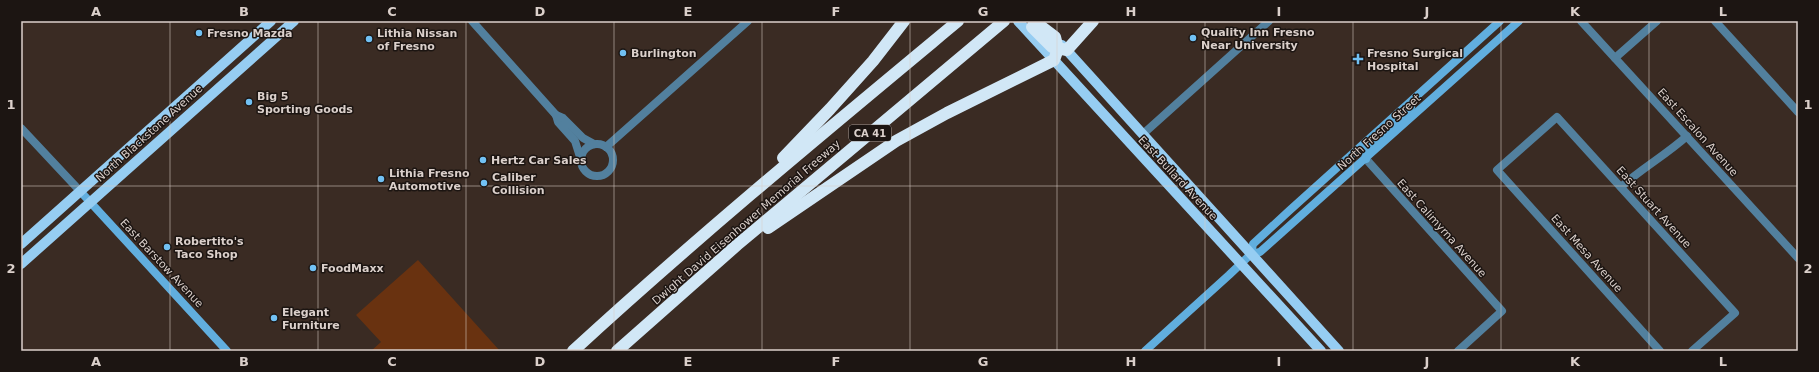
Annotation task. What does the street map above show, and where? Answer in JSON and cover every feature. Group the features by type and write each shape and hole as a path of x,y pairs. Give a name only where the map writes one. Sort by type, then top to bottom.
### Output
{"highway":[{"path":"741,202 830,109 873,60 904,21"},
{"name":"Dwight David Eisenhower Memorial Freeway","path":"573,351 625,303 741,202 958,21"},
{"name":"Dwight David Eisenhower Memorial Freeway","path":"617,351 737,245 1004,21"},
{"path":"737,245 756,236 868,158 1058,49 1093,21"},
{"path":"1035,25 1046,42 1058,49"}],"main road":[{"name":"North Blackstone Avenue","path":"21,244 271,21"},
{"name":"North Blackstone Avenue","path":"21,264 294,21"},
{"path":"1018,21 1035,25"},
{"name":"North Fresno Street","path":"1251,254 1253,244 1500,21"},
{"name":"North Fresno Street","path":"1145,351 1251,254 1260,252 1519,21"},
{"name":"East Bullard Avenue","path":"1058,49 1142,134 1240,240 1339,351"},
{"name":"East Bullard Avenue","path":"1058,49 1240,264 1321,351"},
{"path":"1366,159 1365,152 1410,110 1412,105 1411,101"},
{"name":"East Barstow Avenue","path":"80,191 226,351"}],"street":[{"path":"472,21 556,115 563,118 582,138 594,144 599,144 606,147 612,152 614,162 606,175 600,177 590,175 583,168 575,142 558,122 556,115"},
{"path":"606,147 748,21"},
{"path":"1142,134 1269,21"},
{"name":"East Escalon Avenue","path":"1581,21 1798,258"},
{"path":"1615,58 1657,21"},
{"path":"1715,21 1798,112"},
{"name":"East Stuart Avenue","path":"1497,170 1557,117 1735,313 1692,351"},
{"path":"21,128 80,191"},
{"path":"1621,187 1637,173 1666,154 1687,136"},
{"path":"581,160 585,149 594,144"},
{"name":"East Calimyrna Avenue","path":"1366,159 1502,311 1458,351"},
{"name":"East Mesa Avenue","path":"1497,170 1660,351"}],"shaded area":[{"path":"418,260 500,351 371,351 381,342 356,315"}],"place":[{"name":"Fresno Mazda","path":"199,33"},
{"name":"Quality Inn Fresno Near University","path":"1193,38"},
{"name":"Lithia Nissan of Fresno","path":"369,39"},
{"name":"Burlington","path":"623,53"},
{"name":"Fresno Surgical Hospital","path":"1358,59"},
{"name":"Big 5 Sporting Goods","path":"249,102"},
{"name":"Hertz Car Sales","path":"483,160"},
{"name":"Lithia Fresno Automotive","path":"381,179"},
{"name":"Caliber Collision","path":"484,183"},
{"name":"Robertito's Taco Shop","path":"167,247"},
{"name":"FoodMaxx","path":"313,268"},
{"name":"Elegant Furniture","path":"274,318"}]}
